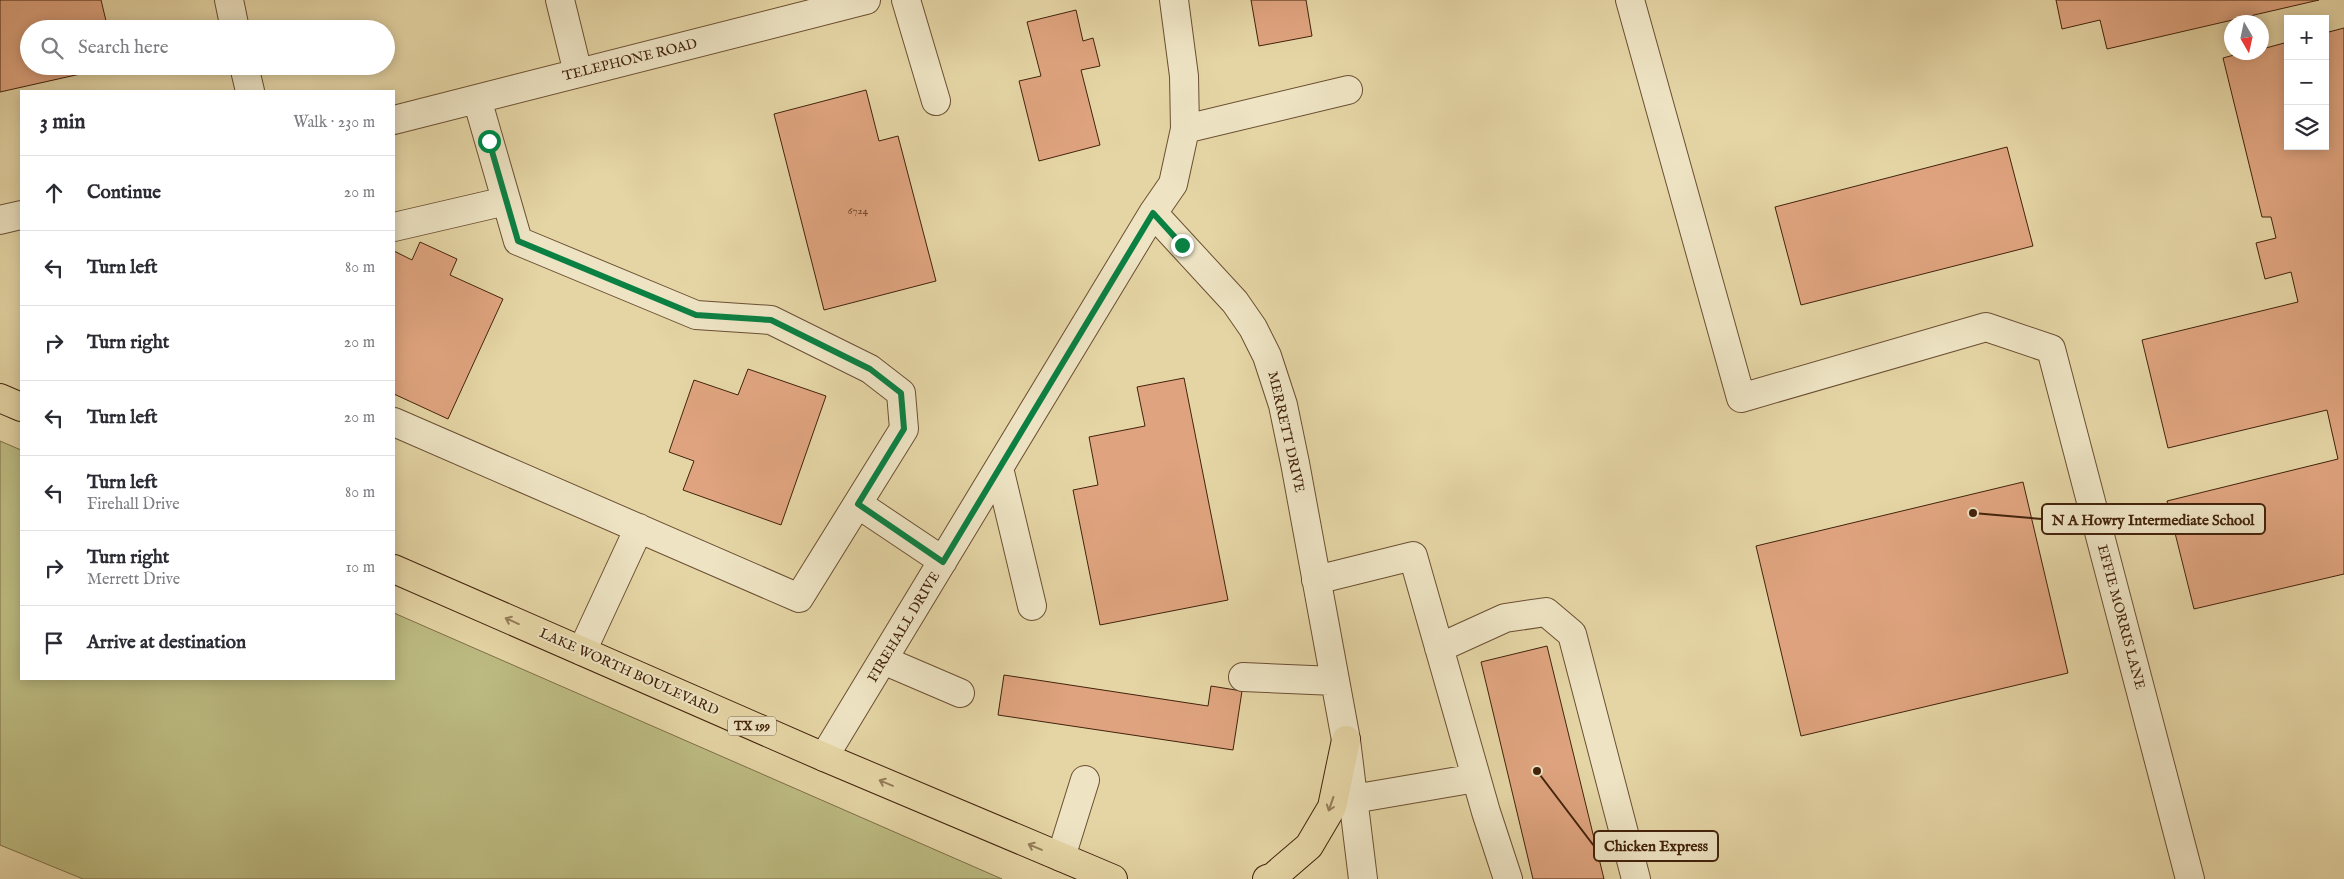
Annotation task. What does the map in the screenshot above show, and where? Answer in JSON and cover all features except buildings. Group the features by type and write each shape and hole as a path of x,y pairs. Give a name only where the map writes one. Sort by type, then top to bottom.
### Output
{"highway":[{"name":"LAKE WORTH BOULEVARD","path":"395,569 824,757 1113,879"},
{"path":"1267,879 1273,877 1309,846 1332,807 1346,740"}],"street":[{"path":"229,0 233,20"},
{"path":"560,0 578,73"},
{"name":"TELEPHONE ROAD","path":"395,120 866,0"},
{"path":"906,0 936,101"},
{"path":"1153,213 1173,184 1185,129 1184,76 1174,0"},
{"name":"EFFIE MORRIS LANE","path":"1630,0 1741,398 1986,327 2051,349 2190,879"},
{"path":"246,75 250,90"},
{"path":"1185,129 1348,90"},
{"path":"395,422 799,598 904,429 901,393 870,369 771,320 696,315 518,241 477,99"},
{"path":"395,227 506,201"},
{"name":"FIREHALL DRIVE","path":"824,757 1153,213"},
{"name":"MERRETT DRIVE","path":"1153,213 1235,302 1253,328 1267,356 1283,405 1346,740 1363,879"},
{"path":"0,220 20,215"},
{"path":"999,468 1032,606"},
{"path":"858,504 943,562"},
{"path":"582,651 638,528"},
{"path":"1316,580 1413,556 1476,778 1508,879"},
{"path":"1439,648 1505,618 1546,612 1572,634 1636,879"},
{"path":"883,660 960,693"},
{"path":"1243,677 1335,681"},
{"path":"1353,798 1476,778"},
{"path":"1061,857 1085,780"}],"shaded area":[{"path":"0,441 20,450 20,680 395,680 395,613 1002,879 83,879 0,845"}],"place":[{"name":"N A Howry Intermediate School","path":"1973,513"},
{"name":"Chicken Express","path":"1537,771"}],"route":[{"path":"489,141 518,241 696,315 771,320 870,369 901,393 904,429 858,504 943,562 1153,213 1182,245"}]}
